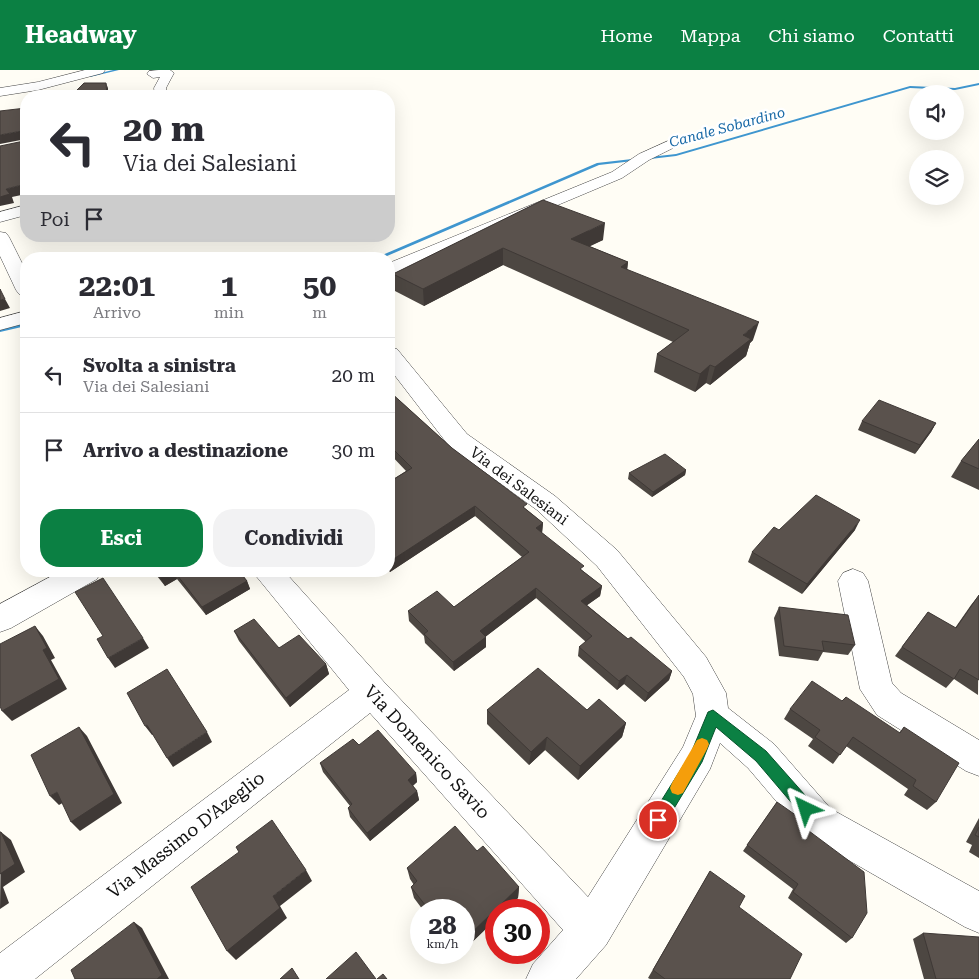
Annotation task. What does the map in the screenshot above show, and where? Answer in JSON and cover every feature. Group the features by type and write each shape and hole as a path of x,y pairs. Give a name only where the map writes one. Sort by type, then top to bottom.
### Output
{"street":[{"path":"0,92 38,86 99,70"},
{"path":"153,74 168,72 160,90"},
{"path":"395,268 617,175 641,159 668,145"},
{"path":"0,216 20,211"},
{"path":"0,237 20,278"},
{"path":"0,324 20,319"},
{"name":"Via dei Salesiani","path":"395,361 458,440 546,503 608,558 695,667 710,693 713,716"},
{"path":"0,619 76,577"},
{"name":"Via Domenico Savio","path":"271,577 372,692 591,930"},
{"path":"853,581 877,690 888,704 979,759"},
{"name":"Via Massimo D'Azeglio","path":"1,979 372,692"},
{"path":"548,979 591,930 697,757 713,716 761,756 818,822 979,913"}],"building":[{"path":"84,83 106,83 107,90 77,90"},
{"path":"20,109 20,131 0,135 0,111"},
{"path":"20,142 20,186 6,189 10,194 0,197 0,146"},
{"path":"543,200 605,223 571,239 628,262 621,267 759,322 743,335 751,339 715,367 710,365 700,374 657,354 689,330 503,248 423,289 395,275 395,273"},
{"path":"0,289 5,299 0,300"},
{"path":"395,396 452,448 527,504 523,507 543,523 536,528 584,566 580,569 602,586 581,601 628,639 631,637 672,671 648,693 627,675 619,681 579,647 592,636 536,588 480,631 486,637 453,662 424,634 428,631 408,611 437,591 454,607 529,552 475,506 395,558 395,478 412,468 395,451"},
{"path":"879,400 936,423 920,445 862,421"},
{"path":"979,439 979,469 961,461"},
{"path":"665,454 686,470 653,492 629,473"},
{"path":"816,495 860,520 807,584 752,552 774,527 779,530"},
{"path":"179,577 244,577 247,581 202,607"},
{"path":"103,578 143,638 108,658 97,639 103,636 75,592"},
{"path":"979,595 979,680 960,669 954,679 902,647 928,612 956,628"},
{"path":"779,607 848,615 855,645 822,641 824,651 784,646"},
{"path":"254,619 279,648 299,635 326,664 286,698 234,631"},
{"path":"35,626 47,648 43,650 59,679 2,711 0,706 0,644"},
{"path":"538,668 587,710 599,699 626,723 580,766 547,737 531,752 487,710"},
{"path":"167,669 207,732 167,758 147,725 145,726 127,693"},
{"path":"812,681 842,701 846,697 900,733 904,727 959,763 936,802 913,786 916,780 853,737 840,755 815,737 820,730 790,709"},
{"path":"79,727 114,794 71,822 57,792 50,796 31,755"},
{"path":"378,730 416,773 408,780 417,791 367,833 348,808 352,804 320,763 353,739 359,745"},
{"path":"777,802 797,816 809,831 864,872 867,913 852,938 793,892 798,884 747,845"},
{"path":"272,820 306,870 273,896 280,908 227,951 191,887 239,852 236,847"},
{"path":"455,826 477,851 483,846 519,887 507,899 485,899 485,920 475,929 475,899 420,899 411,887 417,881 407,868"},
{"path":"979,827 979,837 975,835"},
{"path":"0,832 15,864 0,874"},
{"path":"710,871 745,896 739,907 802,954 790,979 665,979 653,970"},
{"path":"134,922 162,975 157,979 75,979 71,970"},
{"path":"923,933 979,937 979,979 936,979"},
{"path":"356,952 376,979 326,979"},
{"path":"292,968 299,979 280,979"},
{"path":"383,974 387,979 377,979"}],"waterway":[{"path":"90,76 117,70"},
{"name":"Canale Sobardino","path":"391,252 598,164 676,155 910,87 955,89 979,84"},
{"name":"Canale Sobardino","path":"0,330 20,325"}],"slow traffic":[{"path":"678,788 697,757 702,744"}],"route":[{"path":"658,820 697,757 713,716 761,756 806,809"}]}
